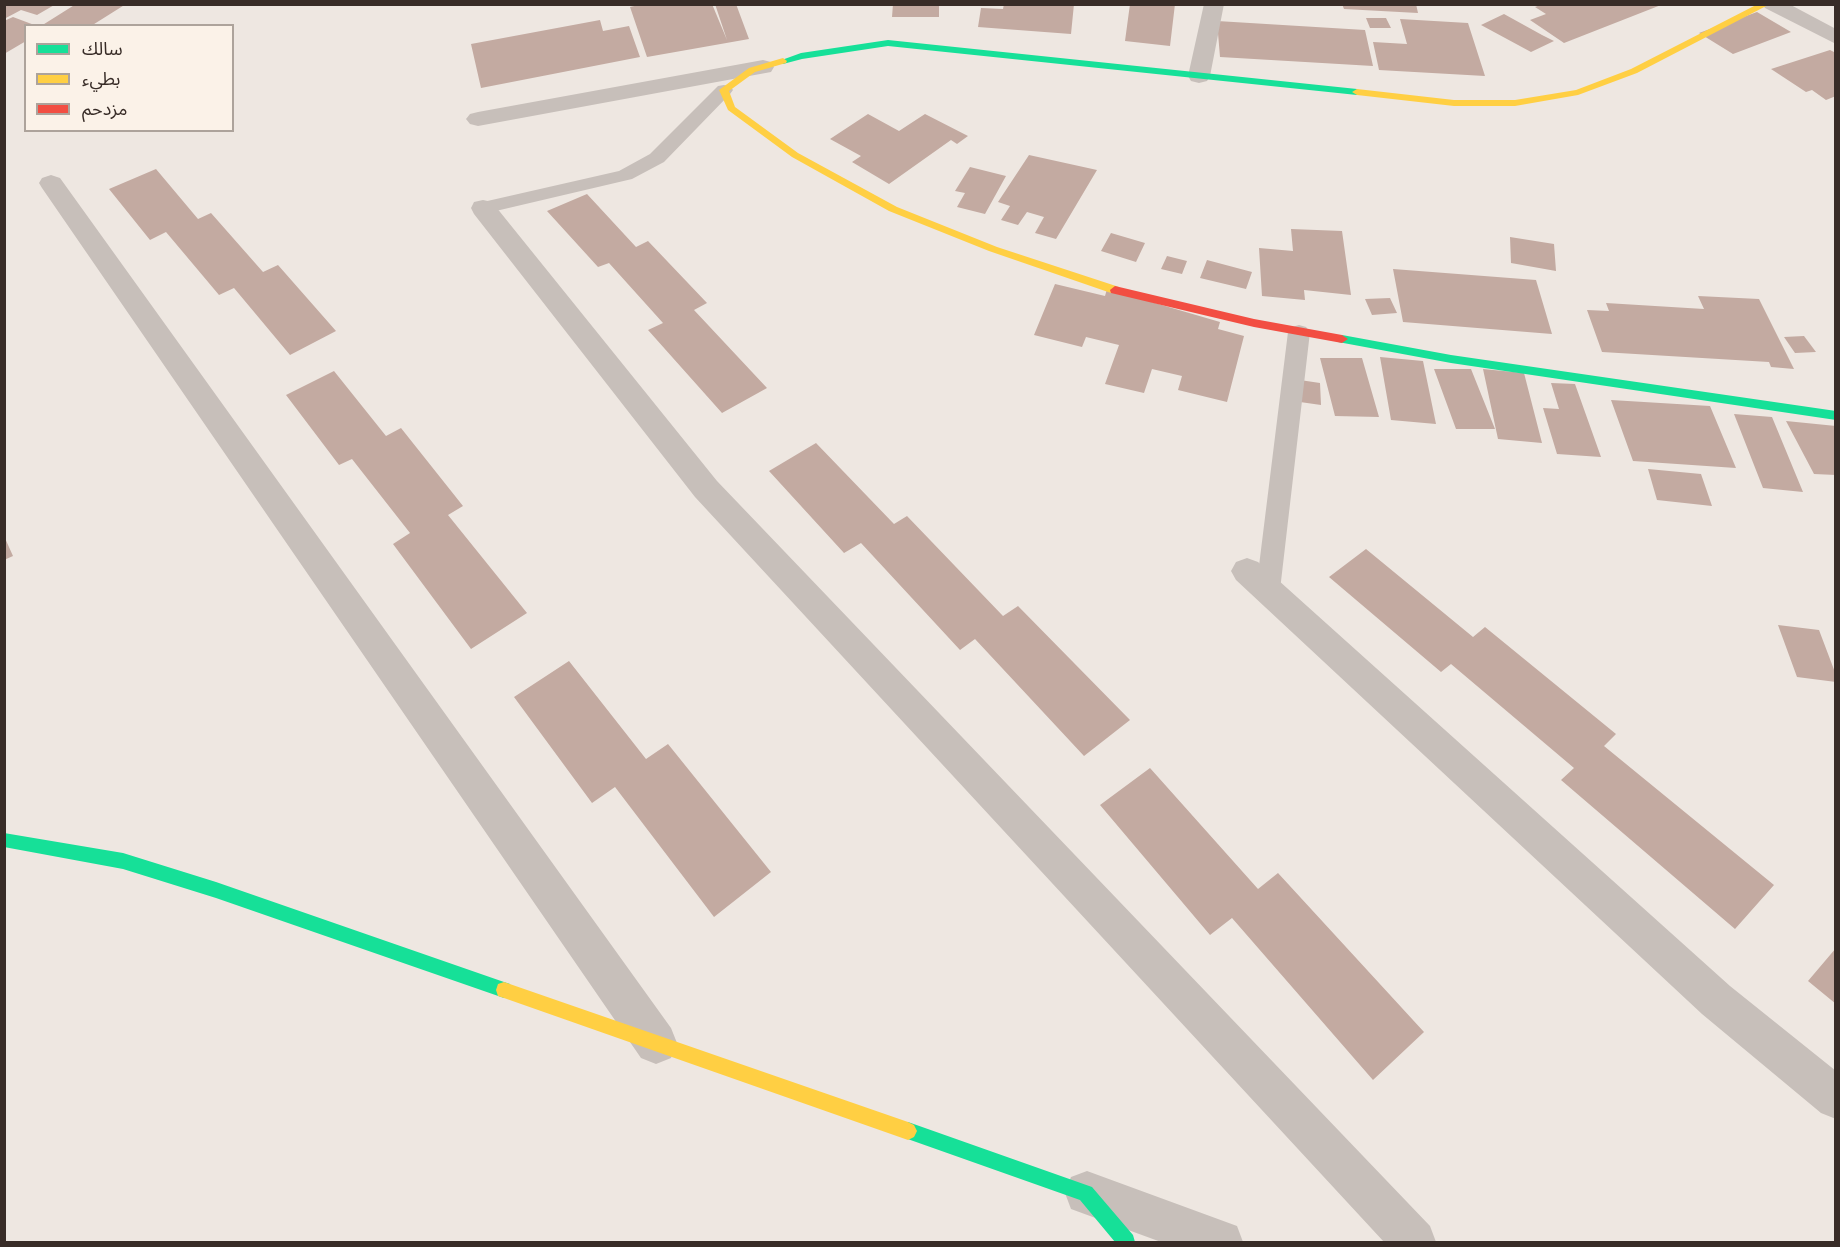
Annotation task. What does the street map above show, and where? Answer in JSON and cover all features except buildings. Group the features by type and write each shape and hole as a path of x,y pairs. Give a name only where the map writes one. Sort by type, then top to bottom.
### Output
{"street":[{"path":"1199,76 1214,4"},
{"path":"1766,4 1634,70 1578,92 1515,103 1454,104 952,48 888,43 801,56 752,70 724,90 731,108 795,155 893,209 993,249 1112,289 1254,323 1451,359 1836,416"},
{"path":"1772,4 1836,38"},
{"path":"478,119 764,67"},
{"path":"51,183 656,1043"},
{"path":"483,208 706,489 1414,1242"},
{"path":"1258,581 1716,1000 1836,1098"},
{"path":"4,840 123,861 216,890 1221,1242"},
{"path":"1086,1193 1126,1242"}],"lane":[{"path":"483,208 625,175 657,158 724,90"},
{"path":"1258,581 1299,332"}],"traffic: fast":[{"path":"783,61 801,56 888,43 1357,92"},
{"path":"1342,339 1451,359 1836,416"},
{"path":"4,840 123,861 216,890 504,990"},
{"path":"908,1131 1086,1193 1126,1242"}],"traffic: slow":[{"path":"1357,92 1454,103 1515,103 1578,92 1634,71 1766,4"},
{"path":"783,61 752,70 724,90 731,108 795,155 893,209 993,249 1115,290"},
{"path":"504,990 908,1131"}],"traffic: jam":[{"path":"1115,290 1254,323 1342,339"}]}
